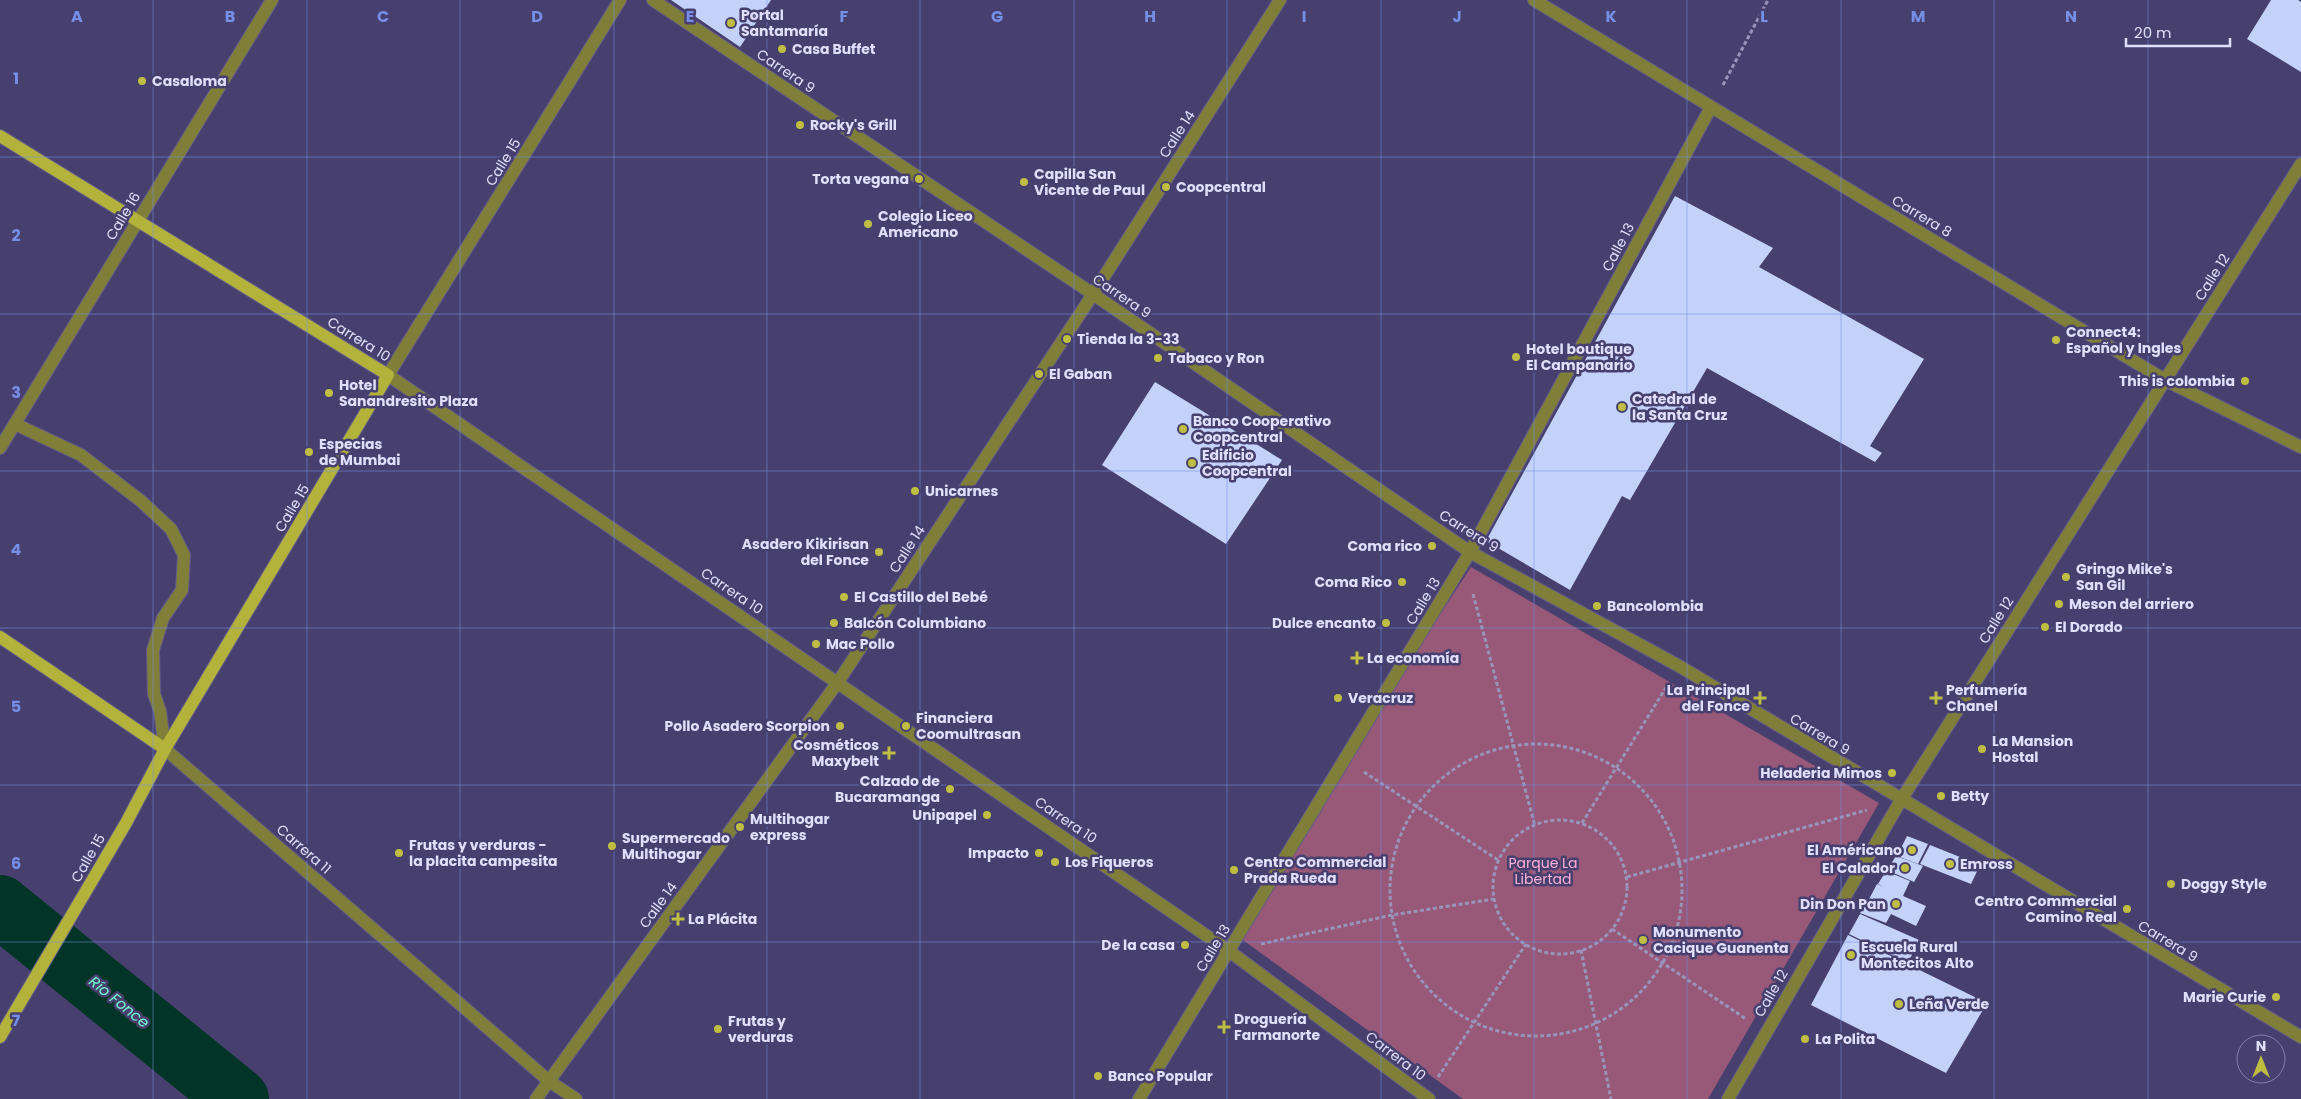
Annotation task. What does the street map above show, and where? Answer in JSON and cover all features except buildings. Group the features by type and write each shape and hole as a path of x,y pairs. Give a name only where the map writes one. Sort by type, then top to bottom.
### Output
{"main road":[{"name":"Carrera 10","path":"0,136 388,375"},
{"name":"Calle 15","path":"0,1037 126,823 165,749 388,375"},
{"name":"Carrera 11","path":"0,637 165,749"}],"street":[{"name":"Calle 16","path":"0,448 272,0"},
{"name":"Calle 15","path":"388,375 620,0"},
{"name":"Carrera 9","path":"653,0 1093,294 1467,557 1679,666 2301,1037"},
{"name":"Calle 14","path":"536,1099 838,682 1093,294 1280,0"},
{"name":"Carrera 8","path":"1534,0 2165,380 2301,447"},
{"name":"Calle 13","path":"1139,1099 1467,557 1711,107"},
{"name":"Calle 12","path":"1728,1099 1901,800 2301,164"},
{"name":"Carrera 10","path":"388,375 1229,950 1427,1098"},
{"path":"15,424 81,455 126,490 171,529 184,555 182,590 163,618 153,650 154,694 160,711 165,749"},
{"name":"Carrera 11","path":"165,749 549,1081 576,1099"}],"path":[{"path":"1711,107 1768,0"},
{"path":"1467,557 1535,826"},
{"path":"1582,823 1679,666"},
{"path":"1528,744 1556,745 1584,752 1616,768 1634,781 1653,802 1668,826 1680,861 1683,882 1682,910 1675,938 1663,964 1646,987 1625,1006 1597,1024 1573,1032 1544,1036 1516,1034 1487,1028 1461,1016 1438,999 1418,978 1403,953 1392,915 1389,898 1390,869 1397,842 1409,816 1426,793 1448,773 1472,758 1499,748 1515,746 1528,744"},
{"path":"1345,760 1498,860"},
{"path":"1627,877 1901,800"},
{"path":"1563,820 1582,823 1598,831 1612,844 1622,859 1627,877 1627,895 1622,913 1612,929 1598,941 1581,950 1563,953 1544,951 1526,944 1511,933 1500,917 1494,899 1493,879 1498,860 1509,843 1525,830 1535,826 1543,822 1563,820"},
{"path":"1229,950 1392,915 1494,899"},
{"path":"1612,929 1766,1032"},
{"path":"1427,1098 1526,944"},
{"path":"1581,950 1611,1099"}],"green space":[{"name":"Parque La Libertad","path":"1471,567 1879,803 1708,1099 1463,1099 1240,938 1345,759"}],"waterway":[{"name":"Río Fonce","path":"0,906 238,1099"}],"place":[{"name":"Portal Santamaría","path":"731,23"},
{"name":"Casa Buffet","path":"782,49"},
{"name":"Casaloma","path":"142,81"},
{"name":"Rocky's Grill","path":"800,125"},
{"name":"Torta vegana","path":"919,179"},
{"name":"Capilla San Vicente de Paul","path":"1024,182"},
{"name":"Coopcentral","path":"1166,187"},
{"name":"Colegio Liceo Americano","path":"868,224"},
{"name":"Tienda la 3-33","path":"1067,339"},
{"name":"Connect4: Español y Ingles","path":"2056,340"},
{"name":"Hotel boutique El Campanario","path":"1516,357"},
{"name":"Tabaco y Ron","path":"1158,358"},
{"name":"El Gaban","path":"1039,374"},
{"name":"This is colombia","path":"2245,381"},
{"name":"Hotel Sanandresito Plaza","path":"329,393"},
{"name":"Catedral de la Santa Cruz","path":"1622,407"},
{"name":"Banco Cooperativo Coopcentral","path":"1183,429"},
{"name":"Especias de Mumbai","path":"309,452"},
{"name":"Edificio Coopcentral","path":"1192,463"},
{"name":"Unicarnes","path":"915,491"},
{"name":"Coma rico","path":"1432,546"},
{"name":"Asadero Kikirisan del Fonce","path":"879,552"},
{"name":"Gringo Mike's San Gil","path":"2066,577"},
{"name":"Coma Rico","path":"1402,582"},
{"name":"El Castillo del Bebé","path":"844,597"},
{"name":"Meson del arriero","path":"2059,604"},
{"name":"Bancolombia","path":"1597,606"},
{"name":"Balcón Columbiano","path":"834,623"},
{"name":"Dulce encanto","path":"1386,623"},
{"name":"El Dorado","path":"2045,627"},
{"name":"Mac Pollo","path":"816,644"},
{"name":"La economía","path":"1357,658"},
{"name":"Veracruz","path":"1338,698"},
{"name":"La Principal del Fonce","path":"1760,698"},
{"name":"Perfumería Chanel","path":"1936,698"},
{"name":"Pollo Asadero Scorpion","path":"840,726"},
{"name":"Financiera Coomultrasan","path":"906,726"},
{"name":"La Mansion Hostal","path":"1982,749"},
{"name":"Cosméticos Maxybelt","path":"889,753"},
{"name":"Heladeria Mimos","path":"1892,773"},
{"name":"Calzado de Bucaramanga","path":"950,789"},
{"name":"Betty","path":"1941,796"},
{"name":"Unipapel","path":"987,815"},
{"name":"Multihogar express","path":"740,827"},
{"name":"Supermercado Multihogar","path":"612,846"},
{"name":"El Américano","path":"1912,850"},
{"name":"Frutas y verduras - la placita campesita","path":"399,853"},
{"name":"Impacto","path":"1039,853"},
{"name":"Los Fiqueros","path":"1055,862"},
{"name":"Emross","path":"1950,864"},
{"name":"El Calador","path":"1905,868"},
{"name":"Centro Commercial Prada Rueda","path":"1234,870"},
{"name":"Doggy Style","path":"2171,884"},
{"name":"Din Don Pan","path":"1896,904"},
{"name":"Centro Commercial Camino Real","path":"2127,909"},
{"name":"La Plácita","path":"678,919"},
{"name":"Monumento Cacique Guanenta","path":"1643,940"},
{"name":"De la casa","path":"1185,945"},
{"name":"Escuela Rural Montecitos Alto","path":"1851,955"},
{"name":"Marie Curie","path":"2276,997"},
{"name":"Leña Verde","path":"1899,1004"},
{"name":"Droguería Farmanorte","path":"1224,1027"},
{"name":"Frutas y verduras","path":"718,1029"},
{"name":"La Polita","path":"1805,1039"},
{"name":"Banco Popular","path":"1098,1076"}]}
